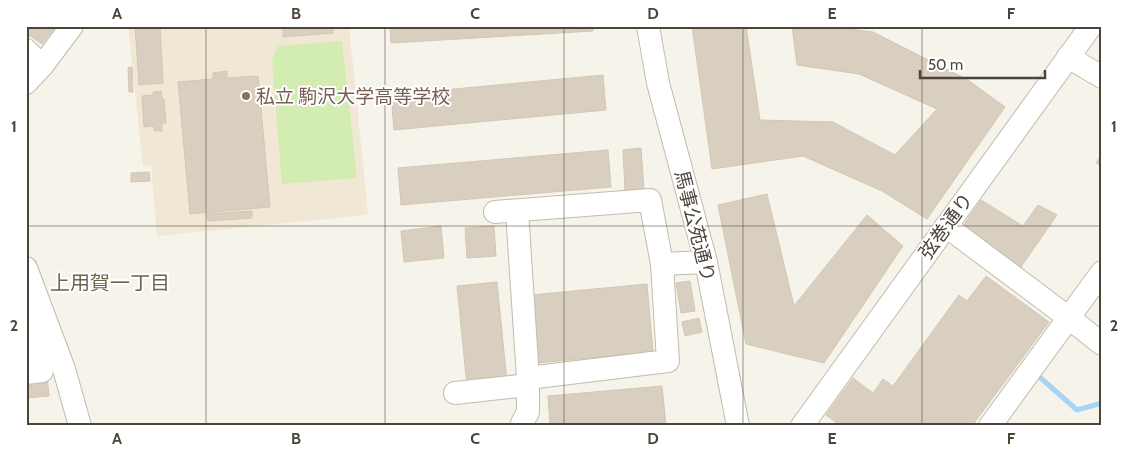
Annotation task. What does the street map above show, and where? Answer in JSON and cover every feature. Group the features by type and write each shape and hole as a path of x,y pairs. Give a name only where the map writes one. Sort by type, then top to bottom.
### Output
{"street":[{"path":"26,83 42,66 72,26"},
{"name":"馬事公苑通り","path":"648,26 658,83 706,262 738,426"},
{"name":"弦巻通り","path":"808,424 946,226 1091,26"},
{"path":"26,50 42,66"},
{"path":"1068,57 1102,77"},
{"path":"455,393 528,382 668,361 662,264 650,200 506,211 528,382 528,412 522,422"},
{"path":"946,226 1102,344"},
{"path":"662,264 706,262"},
{"path":"26,268 64,369 80,426"},
{"path":"990,426 1102,272"},
{"path":"26,311 42,371 26,373"}],"shaded area":[{"name":"私立 駒沢大学高等学校","path":"128,26 349,26 368,215 157,236 151,165 143,166"}],"green space":[{"path":"342,41 357,178 282,184 272,60 278,46"}],"building":[{"path":"26,26 56,26 42,44 26,33"},
{"path":"135,26 160,26 163,83 139,85"},
{"path":"283,26 333,26 333,33 283,37"},
{"path":"390,26 593,26 593,31 391,43"},
{"path":"692,26 746,26 760,120 833,122 895,155 937,109 859,74 797,65 792,26 827,26 873,32 968,80 1005,107 927,219 882,191 803,156 712,169"},
{"path":"132,67 133,92 129,92 128,68"},
{"path":"227,71 227,78 258,76 270,207 190,214 178,82 213,79 213,73"},
{"path":"603,75 606,110 394,130 391,95"},
{"path":"161,91 162,99 164,99 166,123 162,123 162,131 154,131 154,126 144,127 142,96 153,95 153,92"},
{"path":"641,148 644,190 625,191 623,150"},
{"path":"608,150 611,187 401,205 398,168"},
{"path":"1102,154 1102,166 1096,163"},
{"path":"149,172 150,181 131,182 131,173"},
{"path":"767,194 794,306 867,215 903,246 824,363 746,344 718,205"},
{"path":"981,200 1023,226 1038,205 1057,215 1021,267 963,226"},
{"path":"252,211 252,218 208,221 207,214"},
{"path":"441,226 444,258 404,262 401,231"},
{"path":"494,226 496,256 467,258 465,228"},
{"path":"986,276 1049,322 972,426 841,426 826,415 853,378 873,393 883,379 893,386 959,295 967,301"},
{"path":"690,281 695,311 681,313 676,283"},
{"path":"497,282 507,382 467,386 457,286"},
{"path":"647,284 653,352 537,363 531,295"},
{"path":"699,318 702,332 685,336 682,322"},
{"path":"47,375 49,396 26,398 26,377"},
{"path":"662,386 666,426 550,426 548,396"}],"waterway":[{"path":"1035,373 1077,410 1102,403"}],"place":[{"name":"私立 駒沢大学高等学校","path":"246,96"}],"district":[{"name":"上用賀一丁目","path":"110,283"}]}
